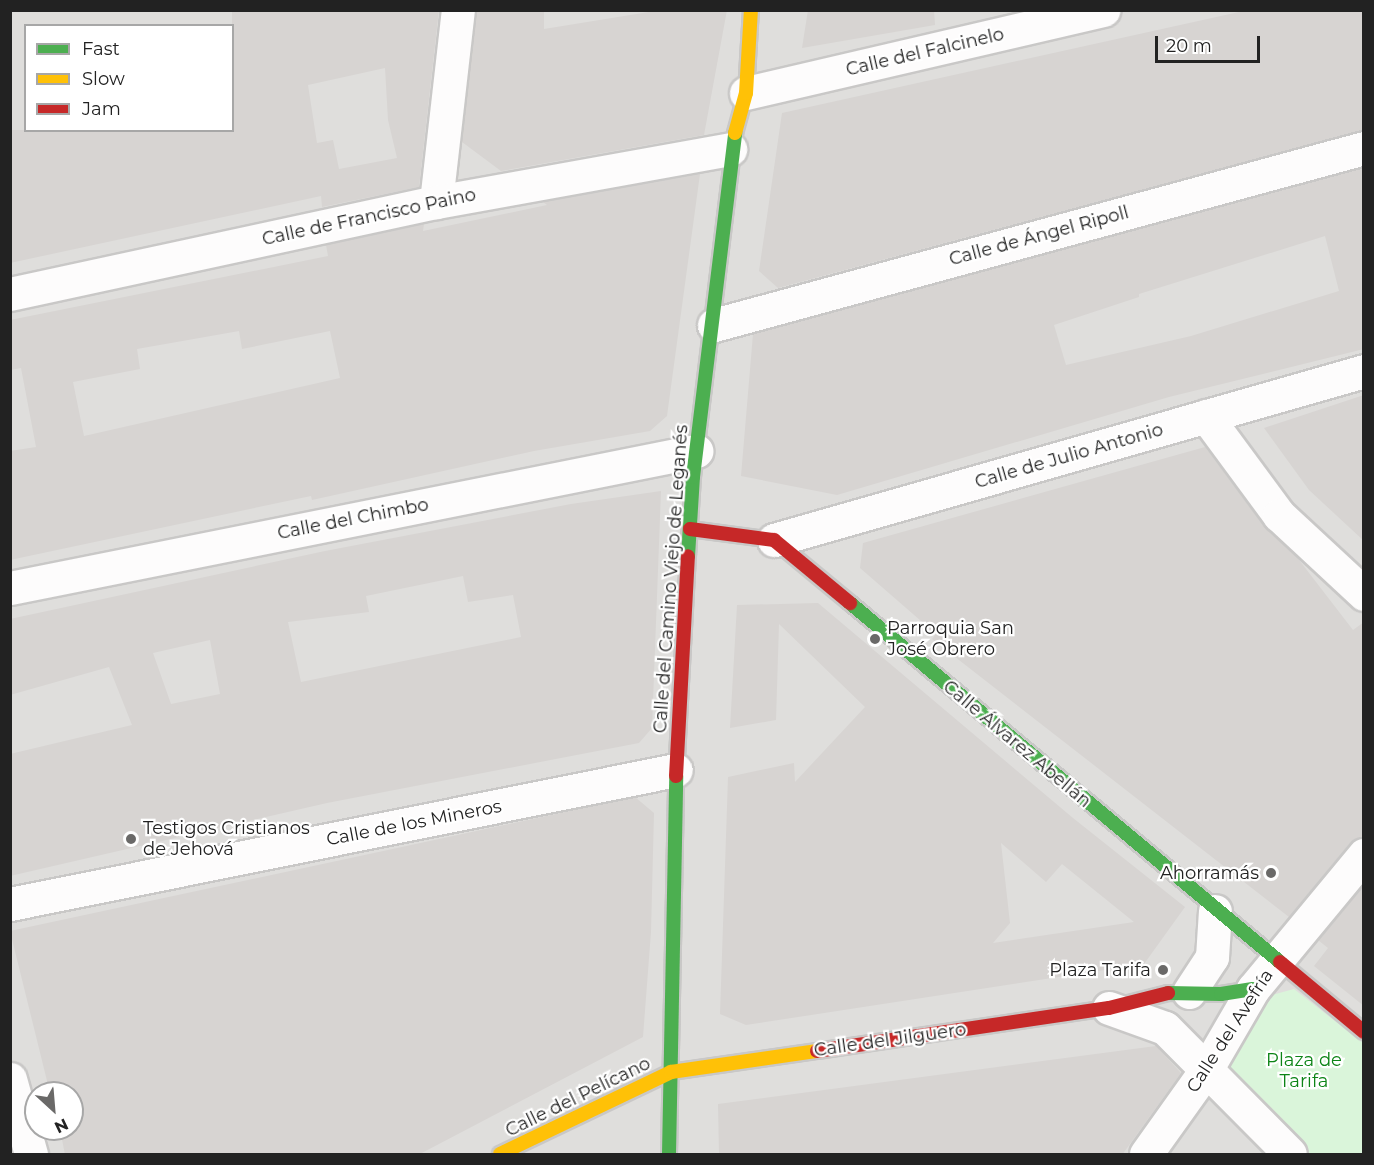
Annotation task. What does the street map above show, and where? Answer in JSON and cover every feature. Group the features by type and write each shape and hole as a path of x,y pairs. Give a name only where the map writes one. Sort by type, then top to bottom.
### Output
{"street":[{"path":"436,202 458,10"},
{"name":"Calle del Camino Viejo de Leganés","path":"669,1155 676,770 690,529 696,452 714,325 730,149 746,93 751,10"},
{"name":"Calle del Falcinelo","path":"746,93 1104,10"},
{"name":"Calle de Ángel Ripoll","path":"714,325 1364,148"},
{"name":"Calle de Francisco Paino","path":"10,294 436,202 730,149"},
{"name":"Calle de Julio Antonio","path":"774,540 1364,371"},
{"path":"1206,417 1280,515 1364,594"},
{"name":"Calle del Chimbo","path":"10,588 696,452"},
{"path":"690,529 774,540"},
{"name":"Calle Álvarez Abellán","path":"774,540 1275,962 1364,1032"},
{"name":"Calle de los Mineros","path":"10,904 676,770"},
{"name":"Calle del Avefría","path":"1146,1155 1206,1070 1253,989 1364,855"},
{"path":"1189,992 1212,957 1215,911"},
{"name":"Calle del Jilguero","path":"671,1072 1109,1008 1163,993 1253,989"},
{"name":"Calle del Jilguero","path":"1109,1008 1165,1028 1206,1070"},
{"path":"1206,1070 1290,1155"},
{"name":"Calle del Pelícano","path":"500,1155 671,1072"},
{"path":"10,1079 31,1155"}],"shaded area":[{"path":"11,11 1363,11 1363,1154 11,1154"}],"green space":[{"name":"Plaza de Tarifa","path":"1294,989 1363,1043 1363,1154 1304,1154 1217,1067 1261,998"}],"building":[{"path":"232,10 439,10 419,187 322,207 321,196 10,263 10,130 24,130 24,132 234,132","holes":["385,68 388,120 397,158 339,169 333,140 317,143 308,85"]},
{"path":"476,10 544,10 544,29 661,10 727,10 704,135 501,171 462,142"},
{"path":"808,10 934,10 935,25 802,48"},
{"path":"1248,10 1364,10 1364,130 778,288 759,271 782,113"},
{"path":"1364,168 1364,349 1169,397 837,495 741,476 753,334","holes":["1325,236 1339,291 1191,336 1066,365 1054,325 1139,297 1139,294"]},
{"path":"700,174 667,416 650,431 534,451 312,500 311,496 10,560 10,451 36,447 21,368 10,370 10,320 328,256 326,245 424,224 423,231 547,205 543,202","holes":["239,331 242,349 330,331 340,378 84,436 73,382 140,369 137,349"]},
{"path":"1364,395 1364,541 1309,490 1264,428"},
{"path":"1205,447 1264,526 1296,556 1353,630 1364,622 1364,837 1350,843 1289,917 932,639 936,634 860,568 863,543"},
{"path":"661,491 652,728 639,743 327,803 10,876 10,754 132,725 109,667 10,695 10,619 325,551 571,504","holes":["463,576 468,602 513,595 521,637 301,682 288,622 369,612 366,596","210,640 220,694 171,704 153,653"]},
{"path":"818,603 1073,818 1185,907 1144,964 746,1025 720,1014 728,777 794,763 795,782 865,707 779,624 776,720 730,728 737,605","holes":["1001,843 1046,882 1062,864 1134,922 993,943 1010,923"]},
{"path":"635,797 654,813 651,932 643,1037 418,1155 65,1155 62,1141 84,1141 84,1081 47,1081 10,931"},
{"path":"1364,885 1364,1006 1314,966 1328,948 1318,940"},
{"path":"1156,1046 1181,1073 1122,1155 719,1155 718,1104"}],"traffic: fast":[{"path":"688,556 693,477 735,133"},
{"path":"850,603 1280,962"},
{"path":"669,1154 676,776"},
{"path":"1168,993 1221,994 1253,989"}],"traffic: slow":[{"path":"735,133 746,93 751,10"},
{"path":"500,1154 671,1072 817,1051"}],"traffic: jam":[{"path":"690,529 774,540 850,603"},
{"path":"676,776 688,556"},
{"path":"1280,962 1364,1032"},
{"path":"817,1051 1109,1008 1168,993"}],"place":[{"name":"Parroquia San José Obrero","path":"875,639"},
{"name":"Testigos Cristianos de Jehová","path":"131,839"},
{"name":"Ahorramás","path":"1271,873"},
{"name":"Plaza Tarifa","path":"1163,970"}]}
